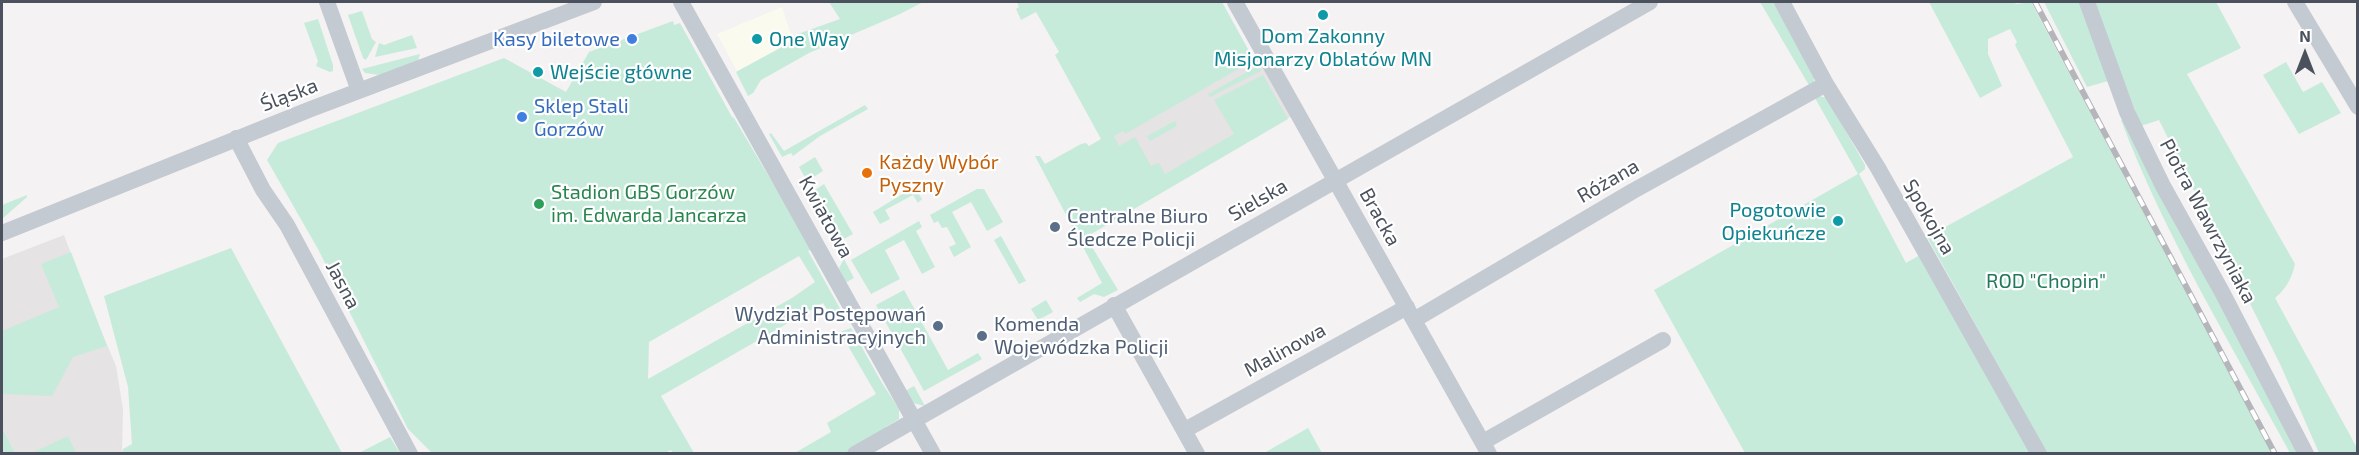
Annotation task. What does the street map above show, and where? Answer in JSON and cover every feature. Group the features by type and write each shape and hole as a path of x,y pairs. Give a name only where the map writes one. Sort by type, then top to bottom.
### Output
{"street":[{"path":"327,2 359,91"},
{"name":"Śląska","path":"2,233 236,138 594,2"},
{"name":"Kwiatowa","path":"681,2 933,453"},
{"name":"Bracka","path":"1235,2 1486,448"},
{"name":"Sielska","path":"855,453 1650,2"},
{"name":"Spokojna","path":"1782,2 1826,84 1883,178 2038,453"},
{"name":"Piotra Wawrzyniaka","path":"2087,2 2127,112 2158,176 2306,453"},
{"path":"2295,2 2358,107"},
{"name":"Różana","path":"1410,313 1826,84"},
{"name":"Jasna","path":"236,138 263,190 287,225 410,453"},
{"path":"1114,305 1197,453"},
{"name":"Malinowa","path":"1185,430 1410,313"},
{"path":"1486,448 1663,340"}],"shaded area":[{"path":"782,7 793,41 737,71 717,34"},
{"path":"1263,52 1297,113 1085,237 1107,138"},
{"path":"64,235 116,366 123,409 122,453 15,453 2,427 2,259"}],"green space":[{"path":"829,2 923,2 809,53 761,80 753,93 748,96 736,72 793,41 792,36 840,19"},
{"path":"1017,2 1222,2 1254,60 1125,134 1123,131 1114,136 1119,146 1135,137 1151,166 1159,163 1165,174 1234,134 1214,100 1263,75 1288,119 1086,237 1118,290 1104,297 1094,294 1080,302 1077,298 1102,283 1035,156 1040,156 1045,164 1081,144 1086,143 1089,146 1101,139 1055,55 1059,52 1036,12 1021,20 1016,9 1019,7"},
{"path":"1760,2 1773,2 1814,74 1814,83 1810,87"},
{"name":"ROD \"Chopin\"","path":"1929,2 2014,2 2016,4 2031,2 2272,453 2047,453 1927,237 2073,157 2015,45 2017,42 2010,29 1988,39 1988,54 2002,86 1980,98"},
{"path":"2044,2 2081,2 2108,81 2087,87"},
{"path":"2093,2 2216,2 2241,48 2187,74 2295,264 2288,283 2275,298 2357,448 2357,453 2319,453 2281,366 2159,120 2141,126"},
{"path":"362,11 372,39 376,42 366,60 363,58 348,15"},
{"path":"318,19 333,65 333,71 330,72 316,66 318,61 304,23"},
{"name":"Stadion GBS Gorzów im. Edwarda Jancarza","path":"673,21 674,25 680,23 732,117 812,249 808,251 843,314 835,322 823,303 661,396 694,453 673,453 671,450 663,454 432,453 408,429 318,249 267,160 278,143 504,58 566,92 589,52","holes":["799,256 815,282 792,298 648,379 649,342"]},
{"path":"412,35 417,48 375,57 379,43 384,45"},
{"path":"420,54 418,61 379,75 365,73 362,69"},
{"path":"2286,62 2303,92 2322,82 2341,113 2299,134 2263,75"},
{"path":"1258,66 1261,71 1210,97 1208,94"},
{"name":"ROD \"Chopin\"","path":"1819,96 1827,98 1865,165 1865,169 1859,174 1906,263 1920,255 2032,453 1745,453 1654,290 1858,174 1815,98"},
{"path":"865,105 868,109 820,136 793,156 791,153 782,157 769,134 771,133 784,151"},
{"path":"2124,119 2300,453 2290,453 2178,248 2138,163 2121,120"},
{"path":"1175,121 1177,126 1150,141 1147,136"},
{"path":"815,157 823,171 807,181 799,167"},
{"path":"824,184 853,234 840,241 812,192"},
{"path":"914,187 922,199 918,203 913,195 885,210 890,219 880,224 873,212"},
{"path":"977,189 984,189 1003,222 987,231 971,202 952,212 971,247 954,257 949,247 956,244 947,227 942,228 938,221 934,223 930,215"},
{"path":"27,195 27,197 2,219 2,205"},
{"path":"919,221 922,227 916,231 935,267 922,274 904,240 885,250 900,279 871,294 851,260"},
{"path":"1001,236 1026,281 1019,284 994,240"},
{"path":"231,248 342,453 122,453 123,449 132,444 128,387 104,296"},
{"path":"71,252 107,346 73,357 52,396 2,394 2,331 59,307 41,264"},
{"path":"844,259 854,278 845,283 839,268"},
{"path":"904,290 948,370 978,353 982,359 924,391 876,305"},
{"path":"1046,300 1053,312 1038,320 1031,309"},
{"path":"851,328 899,409 899,419 886,427 888,431 849,453 793,454 831,432 827,423 876,394 840,332"},
{"path":"914,386 925,406 913,403 905,391"},
{"path":"2,427 15,453 2,453"},
{"path":"1308,428 1322,453 1264,453"},
{"path":"68,436 76,453 32,453"},
{"path":"390,437 400,453 359,453"}],"railway":[{"path":"2035,2 2275,454"}],"place":[{"name":"Dom Zakonny Misjonarzy Oblatów MN","path":"1323,15"},
{"name":"Kasy biletowe","path":"632,39"},
{"name":"One Way","path":"757,39"},
{"name":"Wejście główne","path":"538,72"},
{"name":"Sklep Stali Gorzów","path":"522,117"},
{"name":"Każdy Wybór Pyszny","path":"867,173"},
{"name":"Stadion GBS Gorzów im. Edwarda Jancarza","path":"539,204"},
{"name":"Pogotowie Opiekuńcze","path":"1838,221"},
{"name":"Centralne Biuro Śledcze Policji","path":"1055,227"},
{"name":"Wydział Postępowań Administracyjnych","path":"938,326"},
{"name":"Komenda Wojewódzka Policji","path":"982,336"}]}
